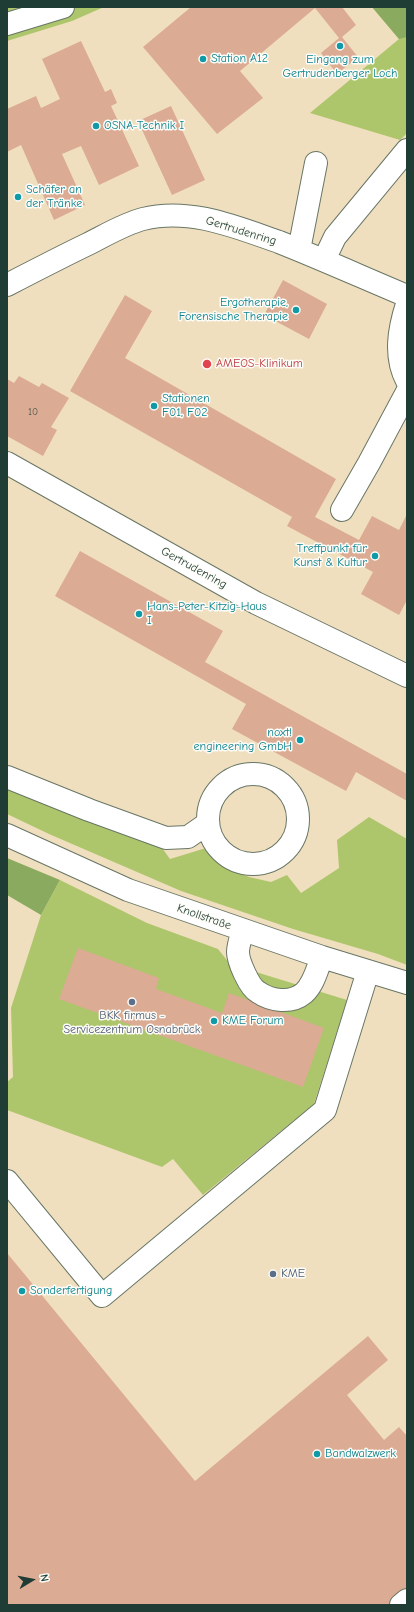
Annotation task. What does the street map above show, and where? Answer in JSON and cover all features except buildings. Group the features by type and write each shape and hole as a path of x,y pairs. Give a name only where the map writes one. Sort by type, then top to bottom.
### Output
{"street":[{"path":"7,24 63,7"},
{"path":"324,260 335,237 407,150"},
{"path":"299,250 316,163"},
{"name":"Gertrudenring","path":"7,285 116,230 143,219 171,215 214,221 246,230 324,260 407,296"},
{"path":"407,304 398,346 402,369 407,381"},
{"path":"342,510 407,392"},
{"name":"Gertrudenring","path":"7,463 256,602 407,676"},
{"path":"245,774 262,774 280,782 292,795 298,813 298,826 293,840 286,850 275,859 260,864 245,864 228,856 214,843 208,823 208,813 214,796 225,783 245,774"},
{"path":"7,777 89,810 166,838 188,837 208,823"},
{"name":"Knollstraße","path":"7,835 128,890 322,957 407,983"},
{"path":"242,930 238,952 247,979 256,992 272,999 291,1000 304,993 313,981 322,957"},
{"path":"7,1181 102,1296 325,1110 368,971"},
{"path":"401,1605 407,1600"}],"green space":[{"path":"7,7 104,7 72,21 7,41"},
{"path":"372,7 407,7 407,133 400,140 310,113 399,39"},
{"path":"372,7 407,7 407,37 399,39"},
{"path":"7,786 160,845 170,859 206,848 234,871 249,877 271,882 287,875 301,893 339,868 337,840 369,817 407,839 407,965 378,954 293,929 181,891 49,834 7,814"},
{"path":"7,858 60,880 41,915 7,895"},
{"path":"60,880 147,923 218,949 230,964 347,1000 314,1104 203,1195 173,1159 162,1167 7,1110 7,1082 13,1077 11,1008 41,915"}],"place":[{"name":"Eingang zum Gertrudenberger Loch","path":"340,46"},
{"name":"Station A12","path":"203,59"},
{"name":"OSNA-Technik I","path":"96,126"},
{"name":"Schäfer an der Tränke","path":"18,197"},
{"name":"Ergotherapie, Forensische Therapie","path":"296,310"},
{"name":"AMEOS-Klinikum","path":"207,364"},
{"name":"Stationen F01, F02","path":"154,406"},
{"name":"Treffpunkt für Kunst & Kultur","path":"375,556"},
{"name":"Hans-Peter-Kitzig-Haus I","path":"139,614"},
{"name":"noxt! engineering GmbH","path":"300,740"},
{"name":"BKK firmus - Servicezentrum Osnabrück","path":"132,1002"},
{"name":"KME Forum","path":"214,1021"},
{"name":"KME","path":"273,1274"},
{"name":"Sonderfertigung","path":"22,1291"},
{"name":"Bandwalzwerk","path":"317,1454"}]}
